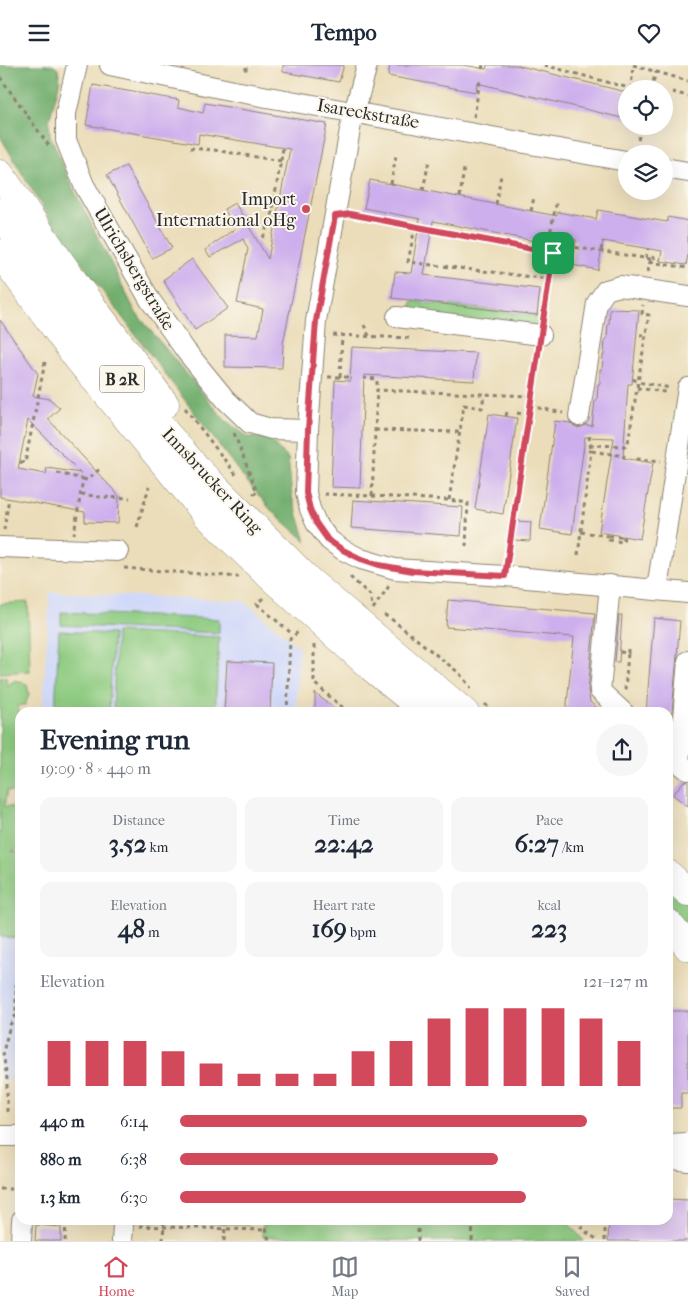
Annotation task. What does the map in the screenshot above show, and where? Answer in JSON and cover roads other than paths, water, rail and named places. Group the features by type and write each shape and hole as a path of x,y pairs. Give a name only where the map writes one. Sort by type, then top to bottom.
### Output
{"highway":[{"path":"0,174 77,286 215,471 248,506"},
{"name":"Innsbrucker Ring","path":"0,212 73,318 141,403 200,472 248,506 309,581 458,707"},
{"name":"Innsbrucker Ring","path":"0,253 78,359 207,515 371,667 420,707"},
{"path":"0,283 19,311 87,399 155,475 207,515"},
{"path":"673,878 688,892"},
{"path":"673,929 688,947"}],"street":[{"name":"Ulrichsbergstraße","path":"77,65 66,113 66,140 84,185 150,301 186,351 226,400 250,423 271,429 308,430"},
{"name":"Isareckstraße","path":"110,65 234,91 618,160"},
{"path":"367,65 354,111 316,321 308,430 306,493 316,523 328,540 343,550 361,559 395,569 505,576 688,593"},
{"path":"673,168 687,167"},
{"path":"579,416 597,303 606,290 620,286 688,296"},
{"path":"397,317 541,335"},
{"path":"657,589 683,453 688,388"},
{"path":"1,547 118,551"},
{"path":"610,585 600,691 618,707"},
{"path":"688,661 679,763 688,770"},
{"path":"0,1135 15,1136"},
{"path":"673,1144 688,1143"},
{"path":"673,1159 688,1161"},
{"path":"21,1241 22,1225"}],"place":[{"name":"Import International oHg","path":"306,209"}]}
